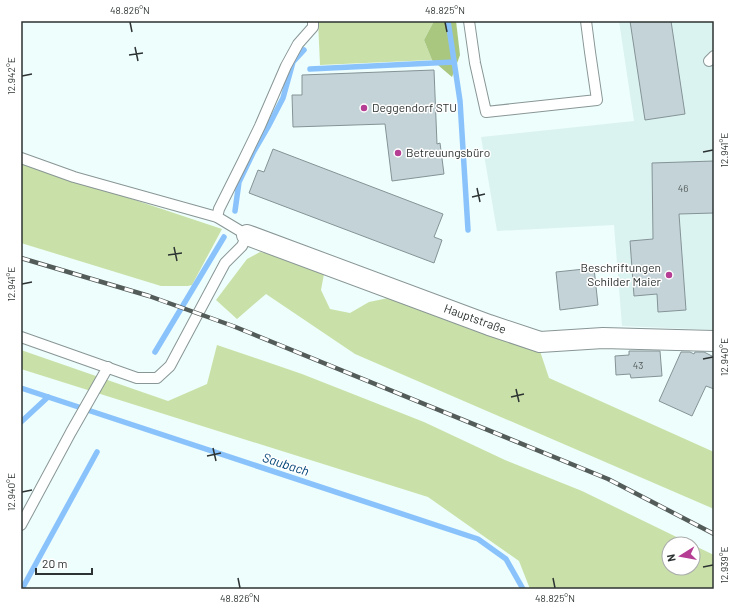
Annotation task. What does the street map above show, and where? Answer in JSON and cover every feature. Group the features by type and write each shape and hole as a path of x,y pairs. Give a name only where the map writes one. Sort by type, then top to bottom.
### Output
{"street":[{"name":"Hauptstraße","path":"247,235 489,325 540,342 603,338 714,341"}],"lane":[{"path":"217,217 219,209 260,126 286,66 298,44 313,27 313,21"},
{"path":"469,21 475,63 486,112 597,100 586,21"},
{"path":"21,158 74,177 217,217 247,235 242,246 224,263 170,366 156,378 137,378 21,337"},
{"path":"21,525 108,367"}],"shaded area":[{"path":"619,21 714,21 714,330 622,326 614,225 497,231 481,137 634,121"}],"green space":[{"path":"318,21 434,21 424,40 432,60 320,65"},
{"path":"434,21 456,21 460,55 452,77 432,60 424,40"},
{"path":"21,162 222,229 192,285 188,286 161,286 21,243"},
{"path":"260,252 282,256 324,274 321,290 330,309 350,313 369,302 398,296 540,351 549,378 714,452 714,509 355,354 266,294 237,319 216,300 247,259"},
{"path":"217,345 302,374 424,422 505,460 582,491 675,536 661,536 661,576 701,576 701,549 714,555 714,589 530,589 519,561 428,497 21,369 21,350 168,401 207,384"}],"building":[{"path":"630,21 671,21 685,114 645,120"},
{"name":"Deggendorf STU","path":"434,70 437,144 440,143 444,174 392,181 385,124 293,127 292,95 302,95 302,75"},
{"path":"273,149 443,214 434,237 442,240 434,263 249,193 258,170 264,172"},
{"path":"714,161 714,213 679,214 686,310 658,312 657,294 634,296 630,241 653,239 652,163"},
{"path":"594,268 598,305 560,310 556,272"},
{"path":"629,351 660,351 662,376 631,378 630,374 616,375 615,356 629,355"},
{"path":"681,352 690,352 694,354 695,352 704,352 714,357 714,389 706,386 692,416 659,401"}],"waterway":[{"path":"448,21 460,101 468,230"},
{"path":"235,211 239,182 283,98 293,62 304,50"},
{"path":"310,69 454,62"},
{"path":"155,352 224,237"},
{"name":"Saubach","path":"21,388 478,539 506,559 523,589"},
{"path":"21,422 48,397"},
{"path":"22,589 97,452"}],"railway":[{"path":"21,258 149,296 233,326 608,479 714,534"}],"place":[{"name":"Deggendorf STU","path":"364,108"},
{"name":"Betreuungsbüro","path":"398,153"},
{"name":"Beschriftungen Schilder Maier","path":"669,275"}]}
